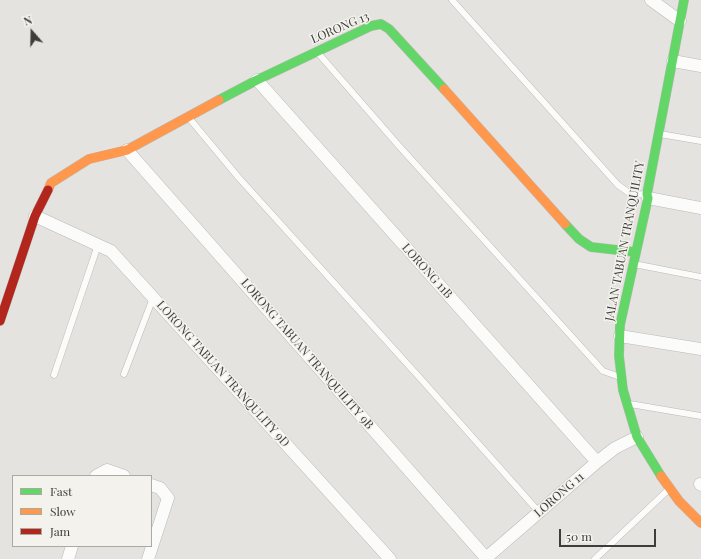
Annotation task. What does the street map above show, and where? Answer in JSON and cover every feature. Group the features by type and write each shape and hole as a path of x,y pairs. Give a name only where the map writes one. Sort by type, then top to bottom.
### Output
{"street":[{"path":"650,0 680,21"},
{"name":"JALAN TABUAN TRANQUILITY","path":"684,0 647,196 620,325 619,356 622,390 637,437 657,471 670,489 679,501 701,523"},
{"name":"LORONG 13","path":"0,321 35,216 51,183 89,159 127,150 257,80 371,26 381,24 389,29 579,239 591,247 635,252"},
{"path":"673,61 701,66"},
{"name":"LORONG 11B","path":"257,80 597,462"},
{"name":"LORONG TABUAN TRANQUILITY 9B","path":"127,150 486,558"},
{"path":"647,196 701,208"},
{"name":"LORONG TABUAN TRANQULITY 9D","path":"35,216 111,251 390,559"},
{"path":"620,336 701,349"},
{"name":"LORONG 11","path":"486,558 614,448 637,437"},
{"path":"98,475 107,470 121,475"},
{"path":"152,485 160,488 168,498 152,547"},
{"path":"68,559 72,547"},
{"path":"148,559 152,547"}],"lane":[{"path":"452,0 618,185 632,195 647,196"},
{"path":"316,51 398,146 603,371 622,377"},
{"path":"188,117 239,178 347,296 539,512"},
{"path":"659,134 701,141"},
{"path":"54,375 98,245"},
{"path":"632,264 701,276"},
{"path":"124,374 153,298"},
{"path":"626,403 701,416"},
{"path":"595,559 670,489"}],"traffic: fast":[{"path":"661,476 637,437 623,390 619,356 620,325 648,198 647,194 684,0"},
{"path":"219,100 257,80 371,26 381,24 389,29 444,89"},
{"path":"565,224 579,239 591,247 635,252"}],"traffic: slow":[{"path":"444,89 565,224"},
{"path":"48,190 51,183 89,159 127,150 219,100"},
{"path":"661,476 679,501 701,523"}],"traffic: jam":[{"path":"0,321 35,216 48,190"}]}
